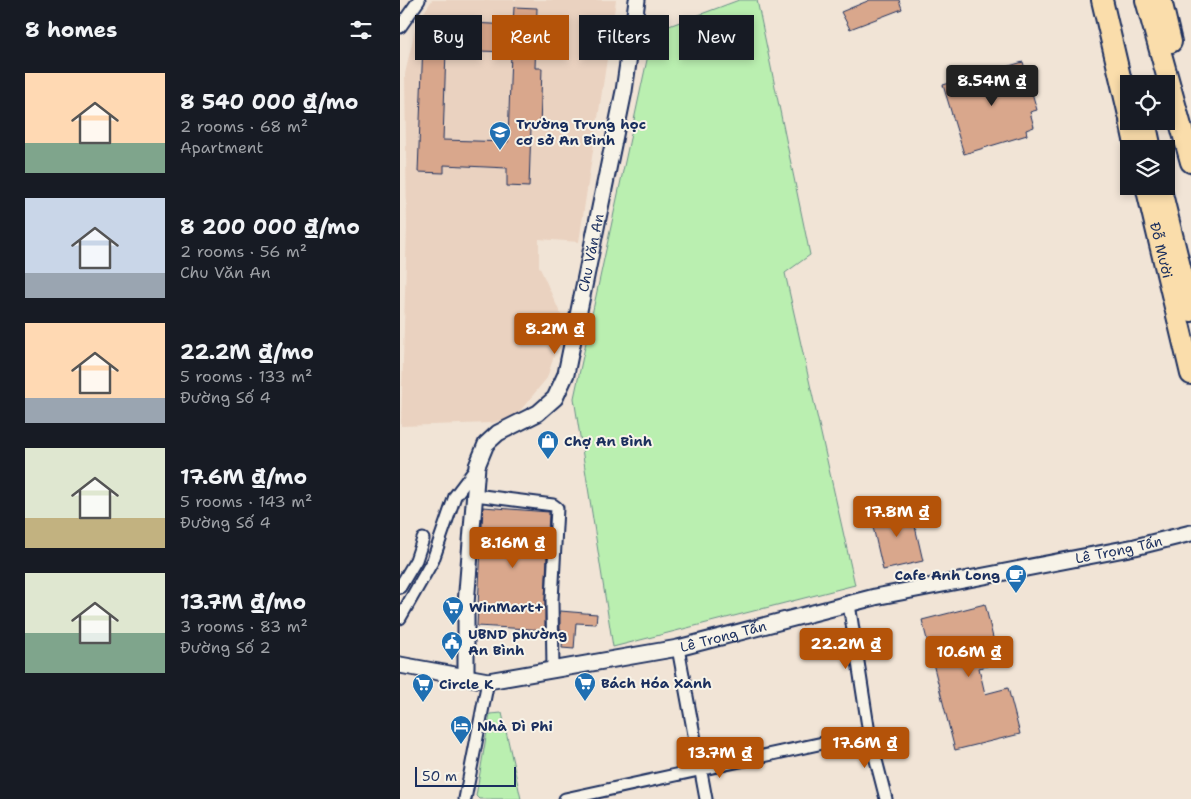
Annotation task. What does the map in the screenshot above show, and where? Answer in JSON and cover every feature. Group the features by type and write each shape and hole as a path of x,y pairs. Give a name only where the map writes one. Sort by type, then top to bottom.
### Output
{"highway":[{"path":"1102,0 1120,77"},
{"path":"1115,0 1134,75"},
{"path":"1146,0 1191,162"},
{"path":"1160,0 1191,119"},
{"name":"Đỗ Mười","path":"1148,195 1191,374"},
{"name":"Đỗ Mười","path":"1162,195 1191,311"}],"street":[{"path":"400,27 419,0"},
{"name":"Chu Văn An","path":"466,676 466,604 477,466 486,444 498,433 538,413 555,398 566,374 624,91 637,0"},
{"path":"400,618 433,560 455,496 477,466"},
{"path":"475,495 553,505 557,508 552,600 553,670"},
{"name":"Lê Trọng Tấn","path":"400,665 488,681 678,648 875,597 1135,546 1191,533"},
{"path":"400,587 416,560 423,539"},
{"path":"849,604 869,733 886,799"},
{"path":"678,648 706,799"},
{"path":"464,799 488,681"},
{"path":"565,799 869,733"}],"shaded area":[{"path":"432,0 616,0 614,15 579,15 579,60 607,60 579,242 539,239 539,266 561,315 560,337 547,378 515,417 491,423 401,426 407,227 405,74 415,29 415,60 482,60 482,15 422,15"}],"green space":[{"path":"739,0 757,0 810,255 785,273 855,585 613,647 574,398 647,60 669,60 669,26 679,22 679,60 754,60 754,15 699,15"},
{"path":"502,713 521,799 479,799 476,796 490,714"}],"building":[{"path":"870,0 899,0 902,9 850,29 841,12"},
{"path":"514,7 537,8 537,15 514,15"},
{"path":"482,24 492,24 492,51 482,51"},
{"path":"422,60 446,60 443,140 508,142 511,60 535,60 535,68 542,68 540,127 531,127 529,187 507,186 507,168 444,165 444,173 418,172"},
{"path":"1023,62 1037,110 1030,112 1034,127 1026,130 1027,135 964,154 943,85"},
{"path":"910,505 923,561 883,570 870,514"},
{"path":"483,507 549,512 545,630 477,626"},
{"path":"985,604 999,663 979,668 985,694 1008,688 1020,734 955,750 922,620"},
{"path":"560,611 597,614 596,624 576,623 574,649 562,648 563,631 560,630"}],"place":[{"name":"Trường Trung học cơ sở An Bình","path":"500,151"},
{"name":"Chợ An Bình","path":"548,460"},
{"name":"Cafe Anh Long","path":"1016,594"},
{"name":"WinMart+","path":"453,626"},
{"name":"UBND phường An Bình","path":"452,661"},
{"name":"Bách Hóa Xanh","path":"585,702"},
{"name":"Circle K","path":"423,703"},
{"name":"Nhà Dì Phi","path":"461,745"}]}
